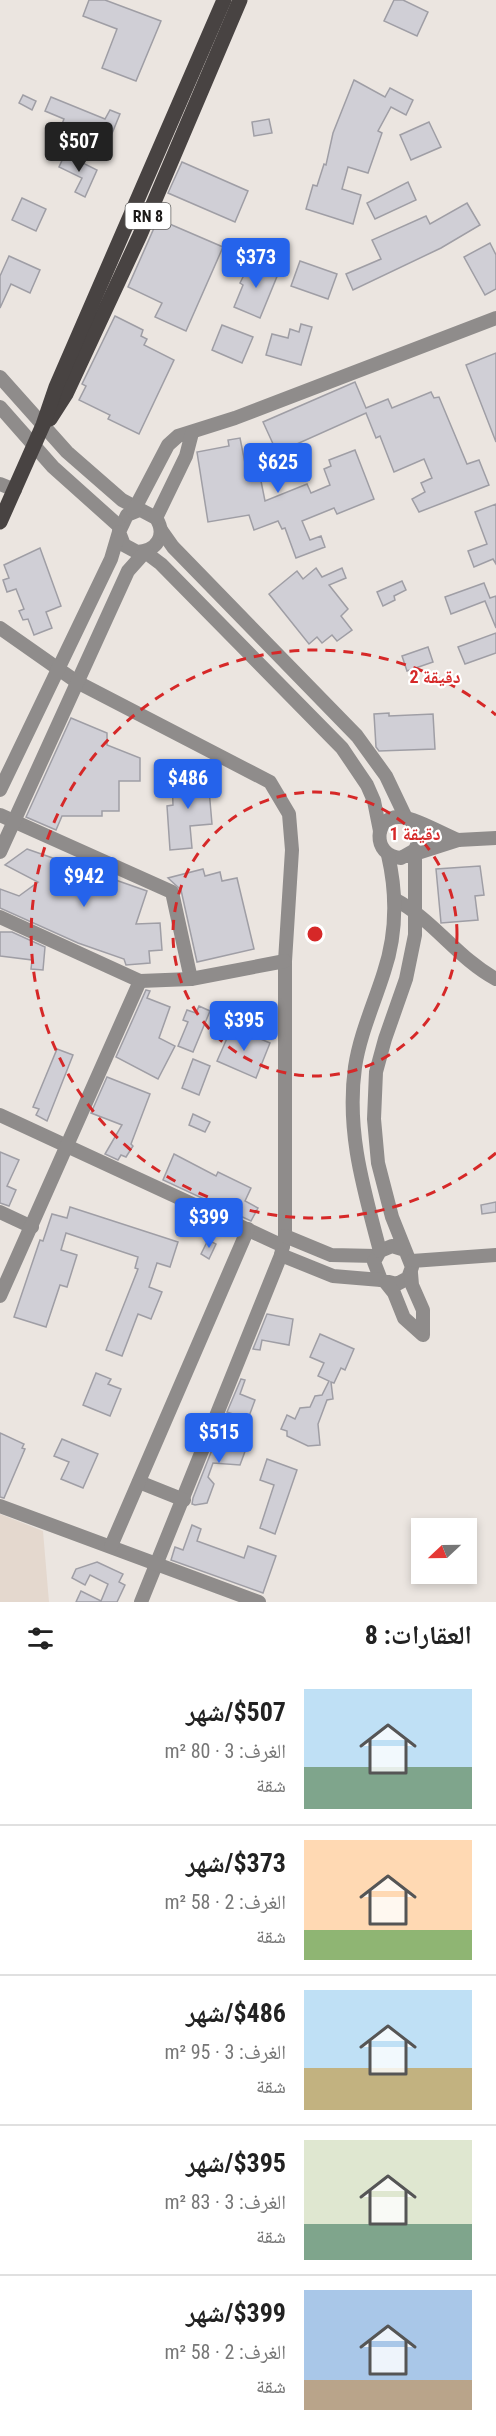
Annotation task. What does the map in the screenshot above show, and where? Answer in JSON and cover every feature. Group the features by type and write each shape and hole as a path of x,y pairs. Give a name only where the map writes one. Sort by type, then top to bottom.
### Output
{"main road":[{"name":"RN 8","path":"0,522 224,0"},
{"name":"RN 8","path":"43,425 66,394 130,255 240,0"}],"street":[{"path":"0,790 111,559 119,529 127,515 136,510 168,446 178,436 192,433 496,318"},
{"path":"0,377 67,452 122,500 159,524 181,556 357,736 386,776 420,838 413,853 416,911 406,979 376,1072 374,1119 378,1163 396,1232 409,1261 412,1285 423,1310 423,1335 404,1317 394,1293 375,1269 378,1254 357,1168 352,1119 355,1068 363,1029 387,961 395,917 388,855 380,844 380,831 371,793 355,764 342,748 161,564 145,552 137,552 124,545 119,529 53,467 0,406"},
{"path":"0,852 6,817 77,682 128,571 145,552 157,544 159,524 186,456 192,433"},
{"path":"0,484 15,490"},
{"path":"0,628 77,682 270,782 289,814 292,850 285,961 283,1246 159,1563 141,1602"},
{"path":"6,817 172,892 191,979"},
{"path":"380,831 394,818 409,820 458,840"},
{"path":"388,855 401,858 458,840 496,838"},
{"path":"394,899 416,911 464,958 496,979"},
{"path":"0,917 140,981 191,979 285,961"},
{"path":"0,1296 140,981"},
{"path":"0,1115 248,1228 333,1276 398,1284 409,1261"},
{"path":"0,1212 32,1227"},
{"path":"111,1546 248,1228"},
{"path":"283,1246 331,1255 378,1254 392,1246 409,1261 496,1255"},
{"path":"139,1482 184,1500"},
{"path":"0,1506 159,1563 259,1602"}],"shaded area":[{"path":"0,1514 43,1531 49,1602 0,1602"}],"building":[{"path":"89,0 105,0 161,21 136,81 102,68 117,29 83,16"},
{"path":"394,0 403,0 428,12 417,36 384,21"},
{"path":"354,80 385,97 390,88 413,100 406,115 391,107 378,131 382,133 368,173 348,167 342,189 361,195 353,224 306,209 313,185 317,186 324,164 326,165 333,133"},
{"path":"23,95 36,101 32,110 19,103"},
{"path":"51,97 105,119 110,110 120,114 106,148 60,129 64,119 45,111"},
{"path":"269,119 272,133 254,136 252,122"},
{"path":"429,122 441,147 411,160 400,135"},
{"path":"65,154 97,170 85,197 75,192 82,178 59,167"},
{"path":"182,162 248,191 235,222 168,193"},
{"path":"408,182 416,200 375,219 367,203"},
{"path":"22,198 46,209 36,231 12,220"},
{"path":"467,203 480,225 441,248 353,290 346,274 381,259 372,240 426,216 430,224"},
{"path":"158,219 223,247 186,331 155,317 162,303 128,287"},
{"path":"490,243 496,255 496,289 485,295 464,257"},
{"path":"9,256 40,270 30,293 11,284 0,308 0,276"},
{"path":"251,261 278,274 260,318 234,307 243,285 240,283"},
{"path":"300,261 337,274 328,299 291,286"},
{"path":"115,316 143,330 141,336 147,339 144,345 174,360 139,434 108,419 110,415 79,400 86,386 82,384"},
{"path":"301,324 312,327 301,365 266,355 272,334 288,338 290,329 299,332"},
{"path":"222,325 253,337 242,363 212,350"},
{"path":"496,353 496,442 466,365"},
{"path":"355,382 366,408 388,399 392,408 431,392 434,398 439,397 467,464 479,460 489,485 419,512 412,499 425,492 421,483 432,478 424,459 394,472 380,436 376,438 366,413 279,452 263,422"},
{"path":"240,438 248,478 260,476 265,501 307,484 311,493 330,485 324,469 331,466 329,460 355,450 374,499 337,514 334,508 302,521 310,540 321,536 325,547 296,558 285,528 282,529 278,521 254,530 249,515 208,522 197,452 229,446 228,440"},
{"path":"496,504 496,564 493,559 474,567 468,551 487,544 475,512"},
{"path":"40,548 61,606 46,612 52,628 34,635 28,619 23,620 19,611 24,609 16,589 7,592 3,580 9,578 4,565"},
{"path":"316,568 322,577 342,568 346,578 329,585 348,609 341,616 352,630 337,641 332,635 322,643 317,637 309,644 269,594 297,571 303,579"},
{"path":"402,581 406,590 394,596 395,600 383,606 377,592"},
{"path":"484,583 490,598 496,596 496,628 485,601 451,614 445,597"},
{"path":"496,633 496,653 465,664 458,647"},
{"path":"428,647 433,662 407,671 402,656"},
{"path":"389,713 389,716 433,714 435,749 379,751 376,747 374,714"},
{"path":"71,718 107,733 107,745 140,758 140,781 119,781 119,811 102,811 102,816 62,816 56,830 26,817"},
{"path":"208,778 212,824 190,826 192,848 170,850 167,806 173,805 172,779"},
{"path":"27,849 147,891 136,924 160,923 162,950 149,951 150,963 126,965 124,959 78,943 0,908 0,889 19,896 38,882 5,865"},
{"path":"480,866 484,895 475,896 478,920 441,923 436,869"},
{"path":"203,869 205,876 220,872 222,881 237,878 254,949 197,962 181,890 168,878"},
{"path":"0,932 12,932 45,947 43,970 31,969 32,960 0,956"},
{"path":"146,990 150,991 147,998 170,1007 159,1038 175,1046 158,1079 116,1057"},
{"path":"199,1006 210,1011 193,1052 178,1046 188,1022 183,1020 187,1010 196,1013"},
{"path":"232,1027 270,1043 256,1078 217,1061"},
{"path":"57,1049 73,1055 47,1121 36,1115 39,1109 33,1107"},
{"path":"193,1059 210,1066 199,1095 182,1088"},
{"path":"107,1077 150,1094 131,1144 133,1146 126,1157 121,1155 118,1160 105,1154 122,1125 91,1113"},
{"path":"193,1114 210,1122 205,1132 189,1125"},
{"path":"0,1152 19,1160 7,1186 16,1190 9,1206 0,1203"},
{"path":"174,1154 216,1176 218,1172 251,1188 245,1201 258,1208 251,1221 163,1180"},
{"path":"496,1202 496,1212 482,1214 481,1205"},
{"path":"70,1207 178,1242 170,1267 157,1263 149,1287 162,1292 151,1319 138,1314 122,1356 106,1350 138,1269 135,1268 138,1257 66,1233 61,1250 77,1255 67,1287 60,1285 46,1327 14,1317 40,1240 43,1241 52,1214 67,1218"},
{"path":"208,1240 216,1244 209,1259 201,1254"},
{"path":"267,1314 293,1319 289,1345 262,1340 260,1350 253,1349"},
{"path":"320,1334 354,1349 345,1370 341,1368 334,1383 331,1382 333,1399 327,1400 318,1424 320,1445 308,1446 287,1436 287,1431 281,1429 287,1415 295,1419 300,1408 310,1407 315,1396 322,1395 329,1381 318,1376 324,1363 310,1357"},
{"path":"96,1373 111,1379 108,1384 121,1389 110,1416 83,1405"},
{"path":"241,1379 245,1380 240,1394 255,1400 248,1419 227,1412"},
{"path":"219,1432 247,1446 240,1465 213,1463 208,1477 214,1484 207,1503 192,1504 193,1498"},
{"path":"0,1433 24,1444 22,1448 25,1449 4,1498 0,1497"},
{"path":"62,1439 98,1454 83,1488 61,1479 69,1462 54,1456"},
{"path":"267,1459 297,1470 275,1534 260,1528 274,1485 260,1480"},
{"path":"192,1525 201,1529 197,1541 244,1558 248,1546 276,1556 263,1593 171,1560 175,1547 183,1550"},
{"path":"97,1562 123,1574 119,1582 125,1585 117,1602 76,1602 81,1591 101,1601 108,1584 90,1575 85,1585 72,1578 76,1569"}]}
